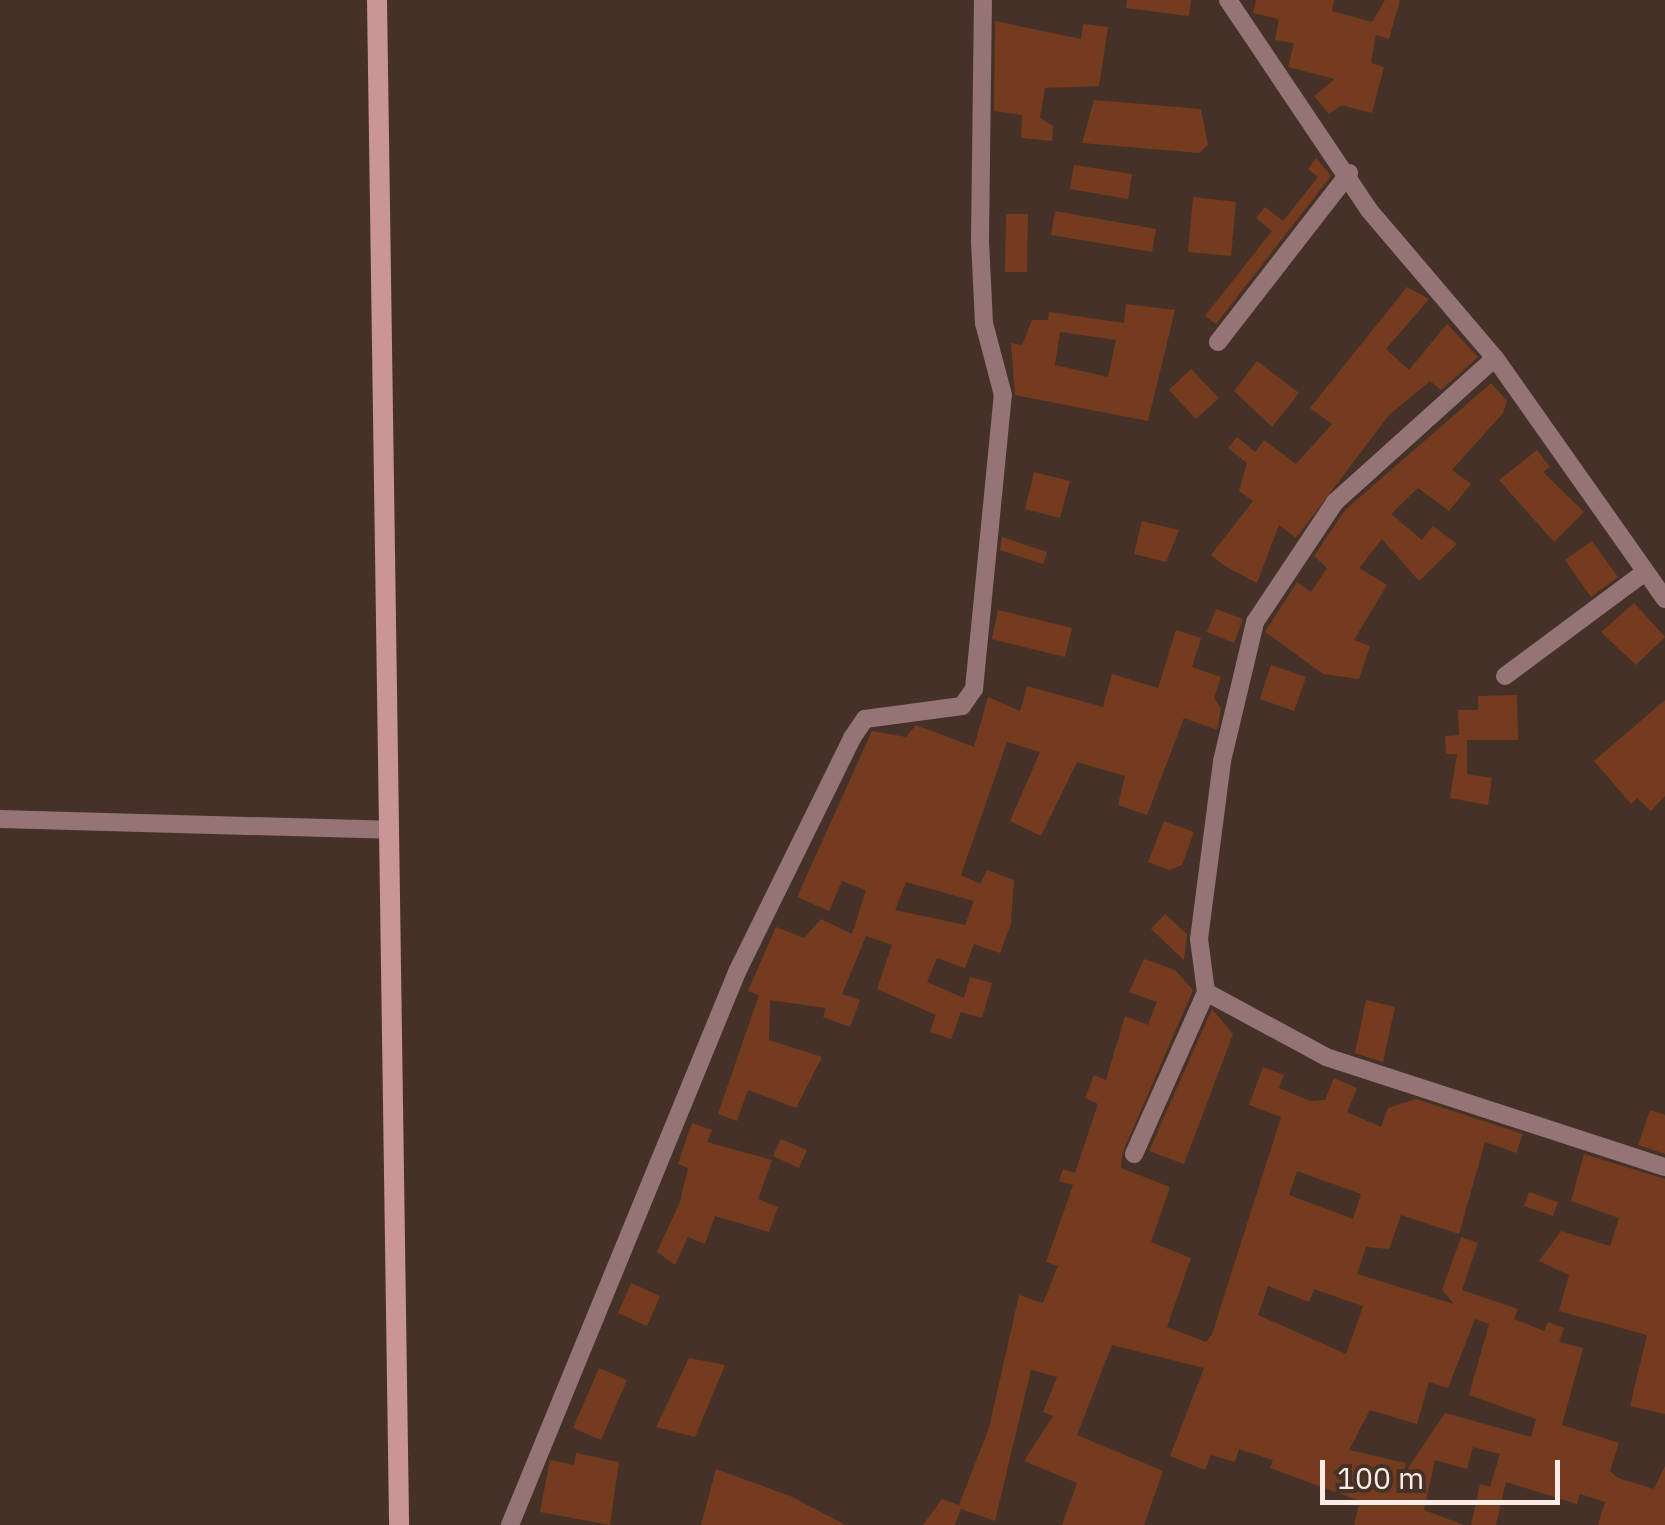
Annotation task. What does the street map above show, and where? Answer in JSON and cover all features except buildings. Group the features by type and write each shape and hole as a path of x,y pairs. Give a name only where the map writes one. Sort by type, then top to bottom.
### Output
{"main road":[{"path":"377,0 398,1525"}],"street":[{"path":"510,1525 737,972 852,738 865,719 962,706 974,688 1003,396 981,258 982,0"},
{"path":"1228,0 1349,173 1495,358 1665,598"},
{"path":"1218,342 1349,173"},
{"path":"1134,1154 1206,992 1199,939 1222,761 1255,622 1336,502 1495,358"},
{"path":"1504,676 1645,572"},
{"path":"0,819 389,830"},
{"path":"1206,992 1326,1057 1665,1168"}]}
